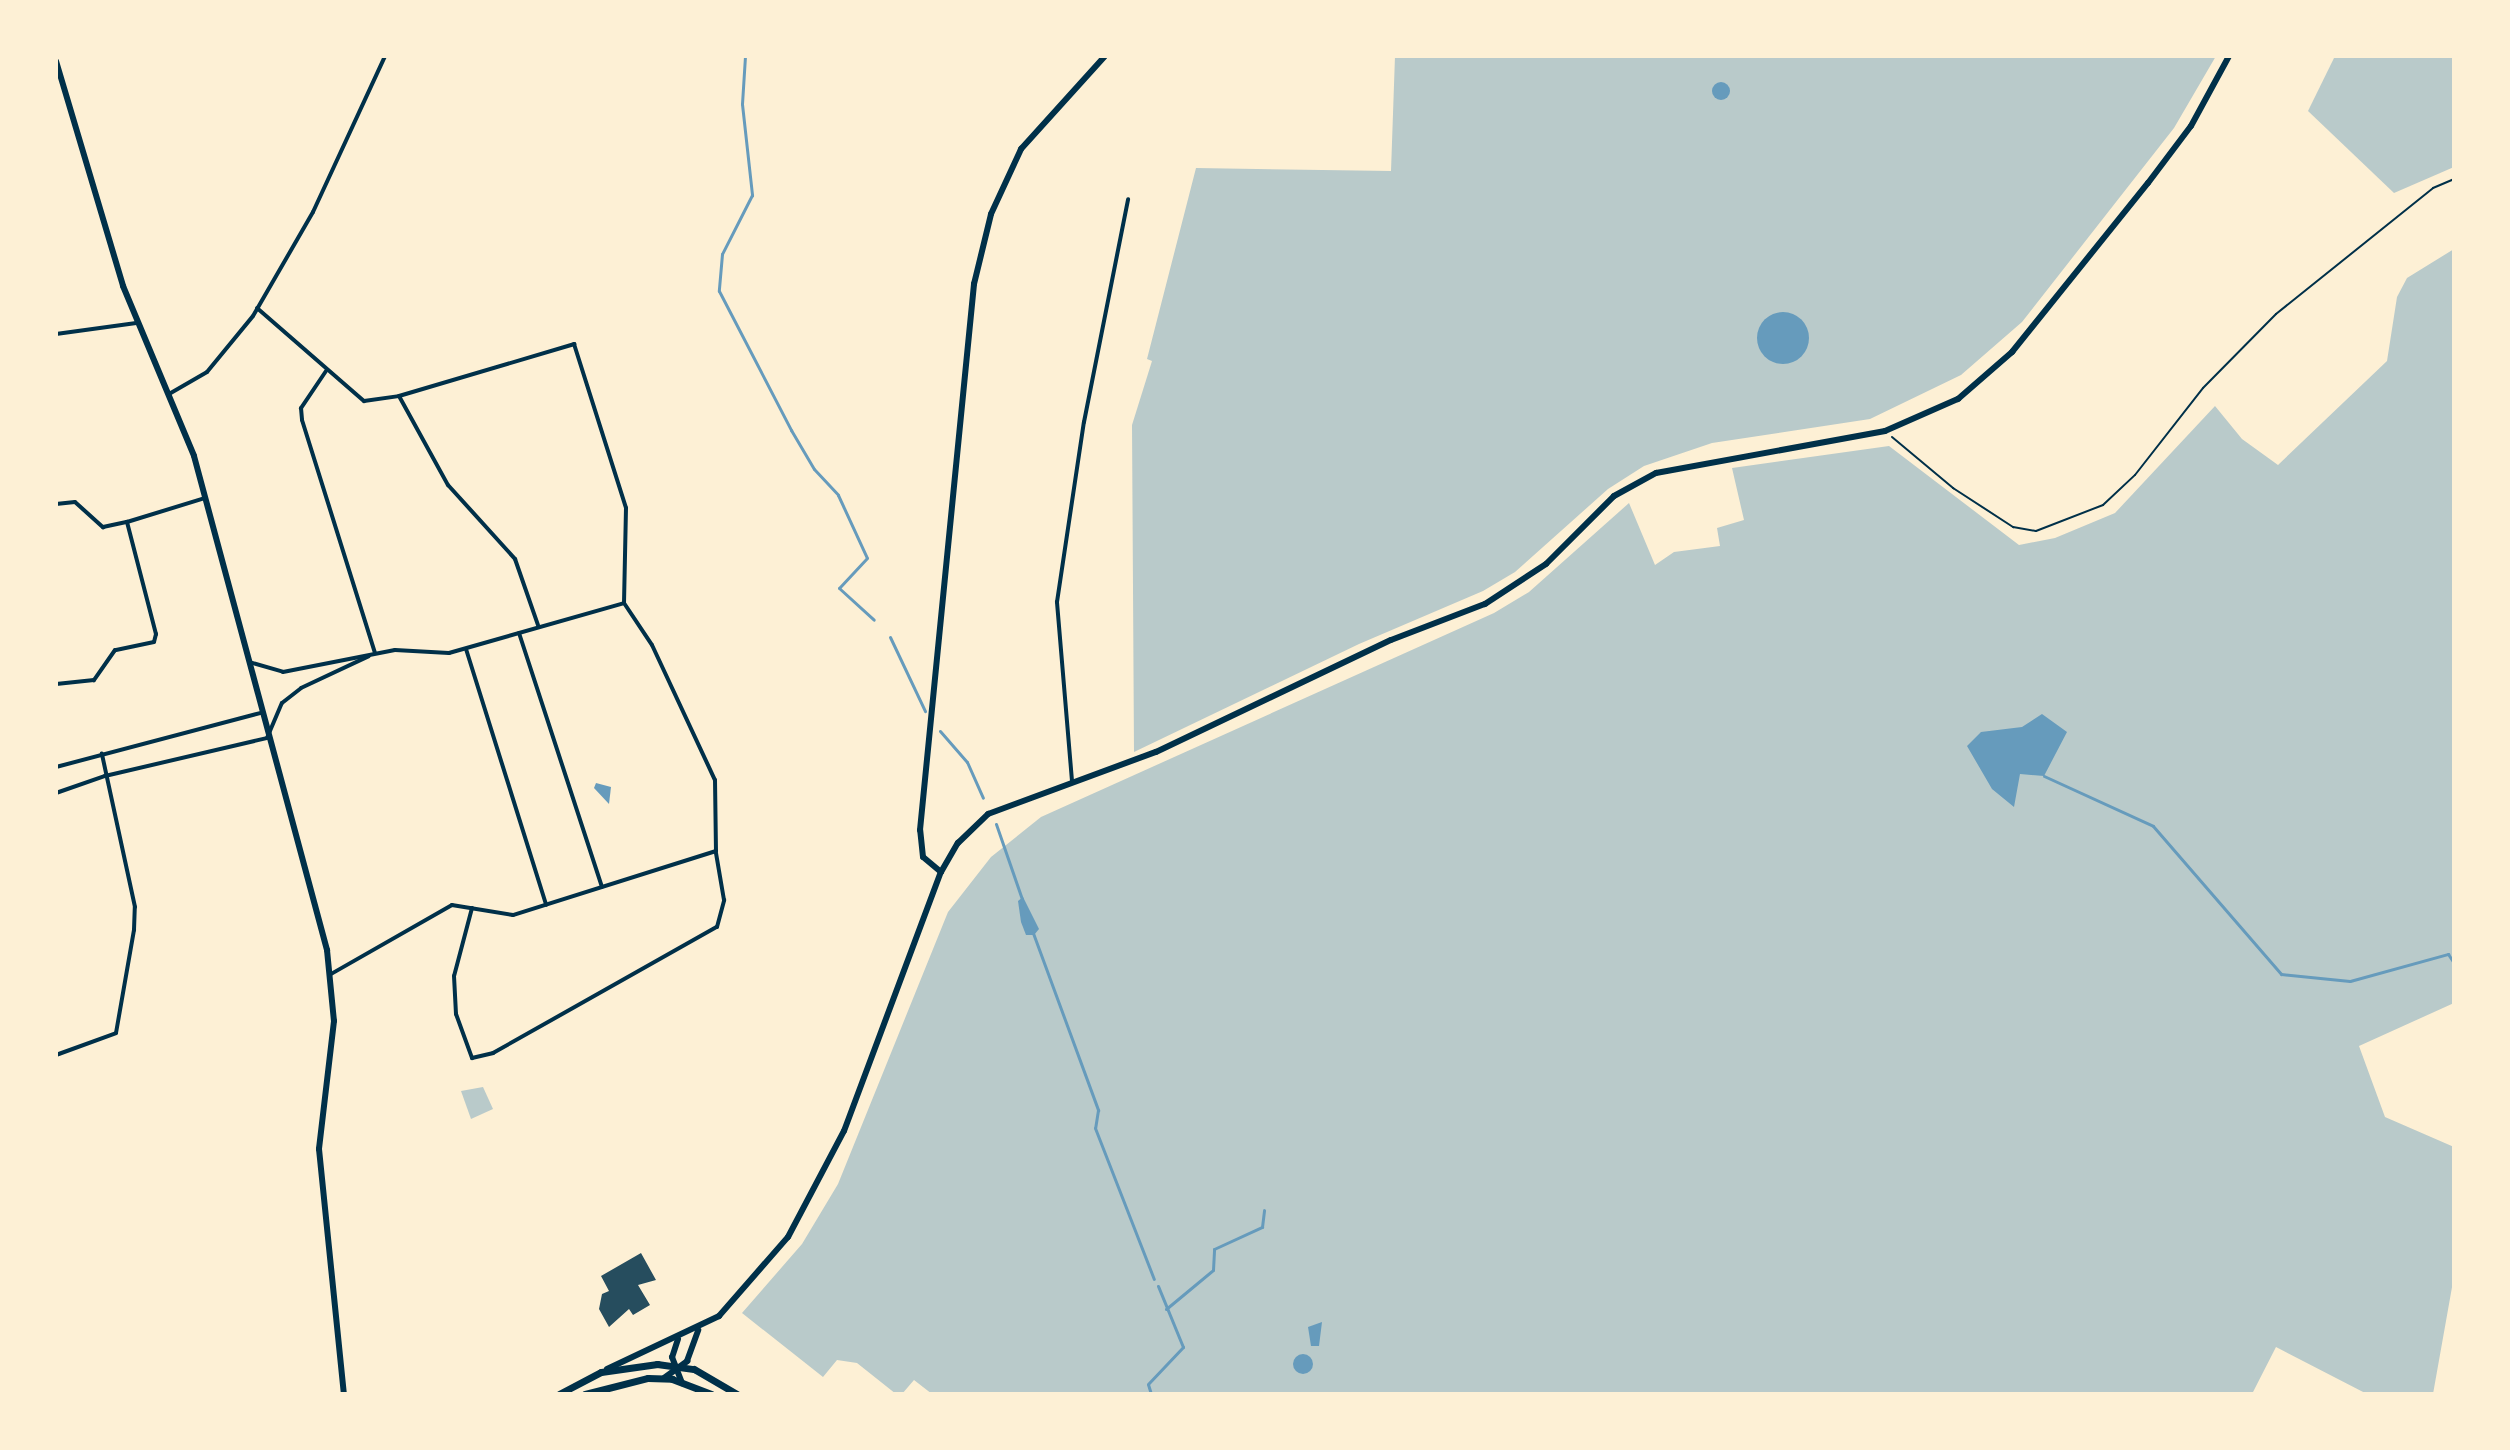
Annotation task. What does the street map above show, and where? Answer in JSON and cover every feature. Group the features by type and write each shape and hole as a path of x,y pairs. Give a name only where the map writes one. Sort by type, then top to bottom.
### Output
{"main road":[{"path":"559,1394 601,1372 637,1364 676,1367 737,1394"},
{"path":"585,1394 614,1383 664,1378 711,1394"}],"street":[{"path":"169,394 224,355 257,308 313,212 385,56"},
{"path":"941,872 923,857 920,830 978,261 1000,192 1021,149 1105,56"},
{"path":"601,1372 698,1330 742,1292 788,1237 814,1194 844,1131 941,872 958,843 988,814 1156,752 1391,640 1485,604 1546,564 1614,496 1656,473 1885,431 1958,399 2012,352 2177,145 2229,56"},
{"path":"56,61 136,323 169,394 205,498 331,974 334,1021 319,1149 344,1394"},
{"path":"1072,781 1057,602 1084,422 1128,199"},
{"path":"257,308 364,401 399,396 574,344 626,508 624,603 652,645 715,780 716,851 724,900 717,927 493,1053 472,1058 456,1014 454,976 472,908"},
{"path":"56,334 136,323"},
{"path":"326,371 301,408 302,420 375,653"},
{"path":"399,396 448,485 515,559 538,625"},
{"path":"56,504 75,502 103,527 205,498"},
{"path":"56,684 94,680 115,650 154,642 127,522"},
{"path":"249,662 283,672 375,653 466,649 538,625 624,603"},
{"path":"519,633 602,887"},
{"path":"466,649 546,905"},
{"path":"267,738 282,703 301,688 342,674 375,653"},
{"path":"56,767 261,713"},
{"path":"56,793 105,776 267,738"},
{"path":"56,1055 116,1033 134,930 135,907 102,754"},
{"path":"331,974 452,905 513,915 716,851"},
{"path":"664,1378 676,1367 698,1330"},
{"path":"678,1339 676,1367 682,1383"},
{"path":"614,1383 618,1394"}],"path":[{"path":"1885,431 1953,488 2013,527 2036,531 2103,505 2135,475 2203,388 2276,314 2433,188 2454,179"}],"shaded area":[{"path":"1395,56 2216,56 2174,128 2022,322 1961,375 1870,419 1712,443 1644,466 1608,489 1515,572 1483,591 1359,644 1134,752 1132,425 1152,361 1147,359 1196,168 1391,171"},
{"path":"2335,56 2454,56 2454,167 2394,193 2308,111"},
{"path":"2454,249 2454,1003 2359,1046 2385,1117 2454,1147 2454,1276 2433,1394 2367,1394 2276,1347 2252,1394 932,1394 914,1380 902,1394 896,1394 857,1363 837,1360 823,1377 742,1313 802,1244 838,1184 948,912 991,857 1041,817 1494,613 1529,592 1629,503 1655,565 1674,552 1720,546 1717,528 1744,520 1732,468 1889,446 2019,545 2055,538 2115,513 2215,406 2242,439 2278,465 2387,361 2397,297 2407,278"},
{"path":"483,1087 493,1109 471,1119 461,1091"}],"water":[{"path":"1717,82 1725,82 1730,91 1728,98 1717,100 1712,95 1712,87"},
{"path":"1783,312 1802,319 1809,338 1802,357 1783,364 1764,357 1757,338 1764,319"},
{"path":"2042,714 2067,732 2044,776 2020,774 2014,807 1992,789 1967,746 1981,732 2022,727"},
{"path":"596,783 611,787 609,804 594,788"},
{"path":"1023,897 1039,929 1034,935 1026,935 1021,922 1018,901"},
{"path":"1322,1322 1319,1346 1311,1346 1308,1327"},
{"path":"1303,1354 1310,1357 1313,1364 1310,1371 1303,1374 1296,1371 1293,1364 1296,1357"}],"building":[{"path":"641,1253 656,1280 638,1285 650,1305 633,1315 629,1309 609,1327 599,1309 602,1294 609,1291 601,1276"}],"waterway":[{"path":"745,56 742,104 752,195 722,254 719,291 791,430 814,469 838,495 867,558 839,588 874,620"},
{"path":"890,637 925,711"},
{"path":"940,731 967,762 983,798"},
{"path":"2044,776 2153,826 2281,974 2350,981 2448,954 2454,963"},
{"path":"996,824 1022,899"},
{"path":"1033,933 1098,1110 1095,1128 1154,1279"},
{"path":"1166,1309 1213,1270 1214,1249 1262,1227 1264,1210"},
{"path":"1151,1394 1148,1384 1183,1347 1158,1286"}]}
